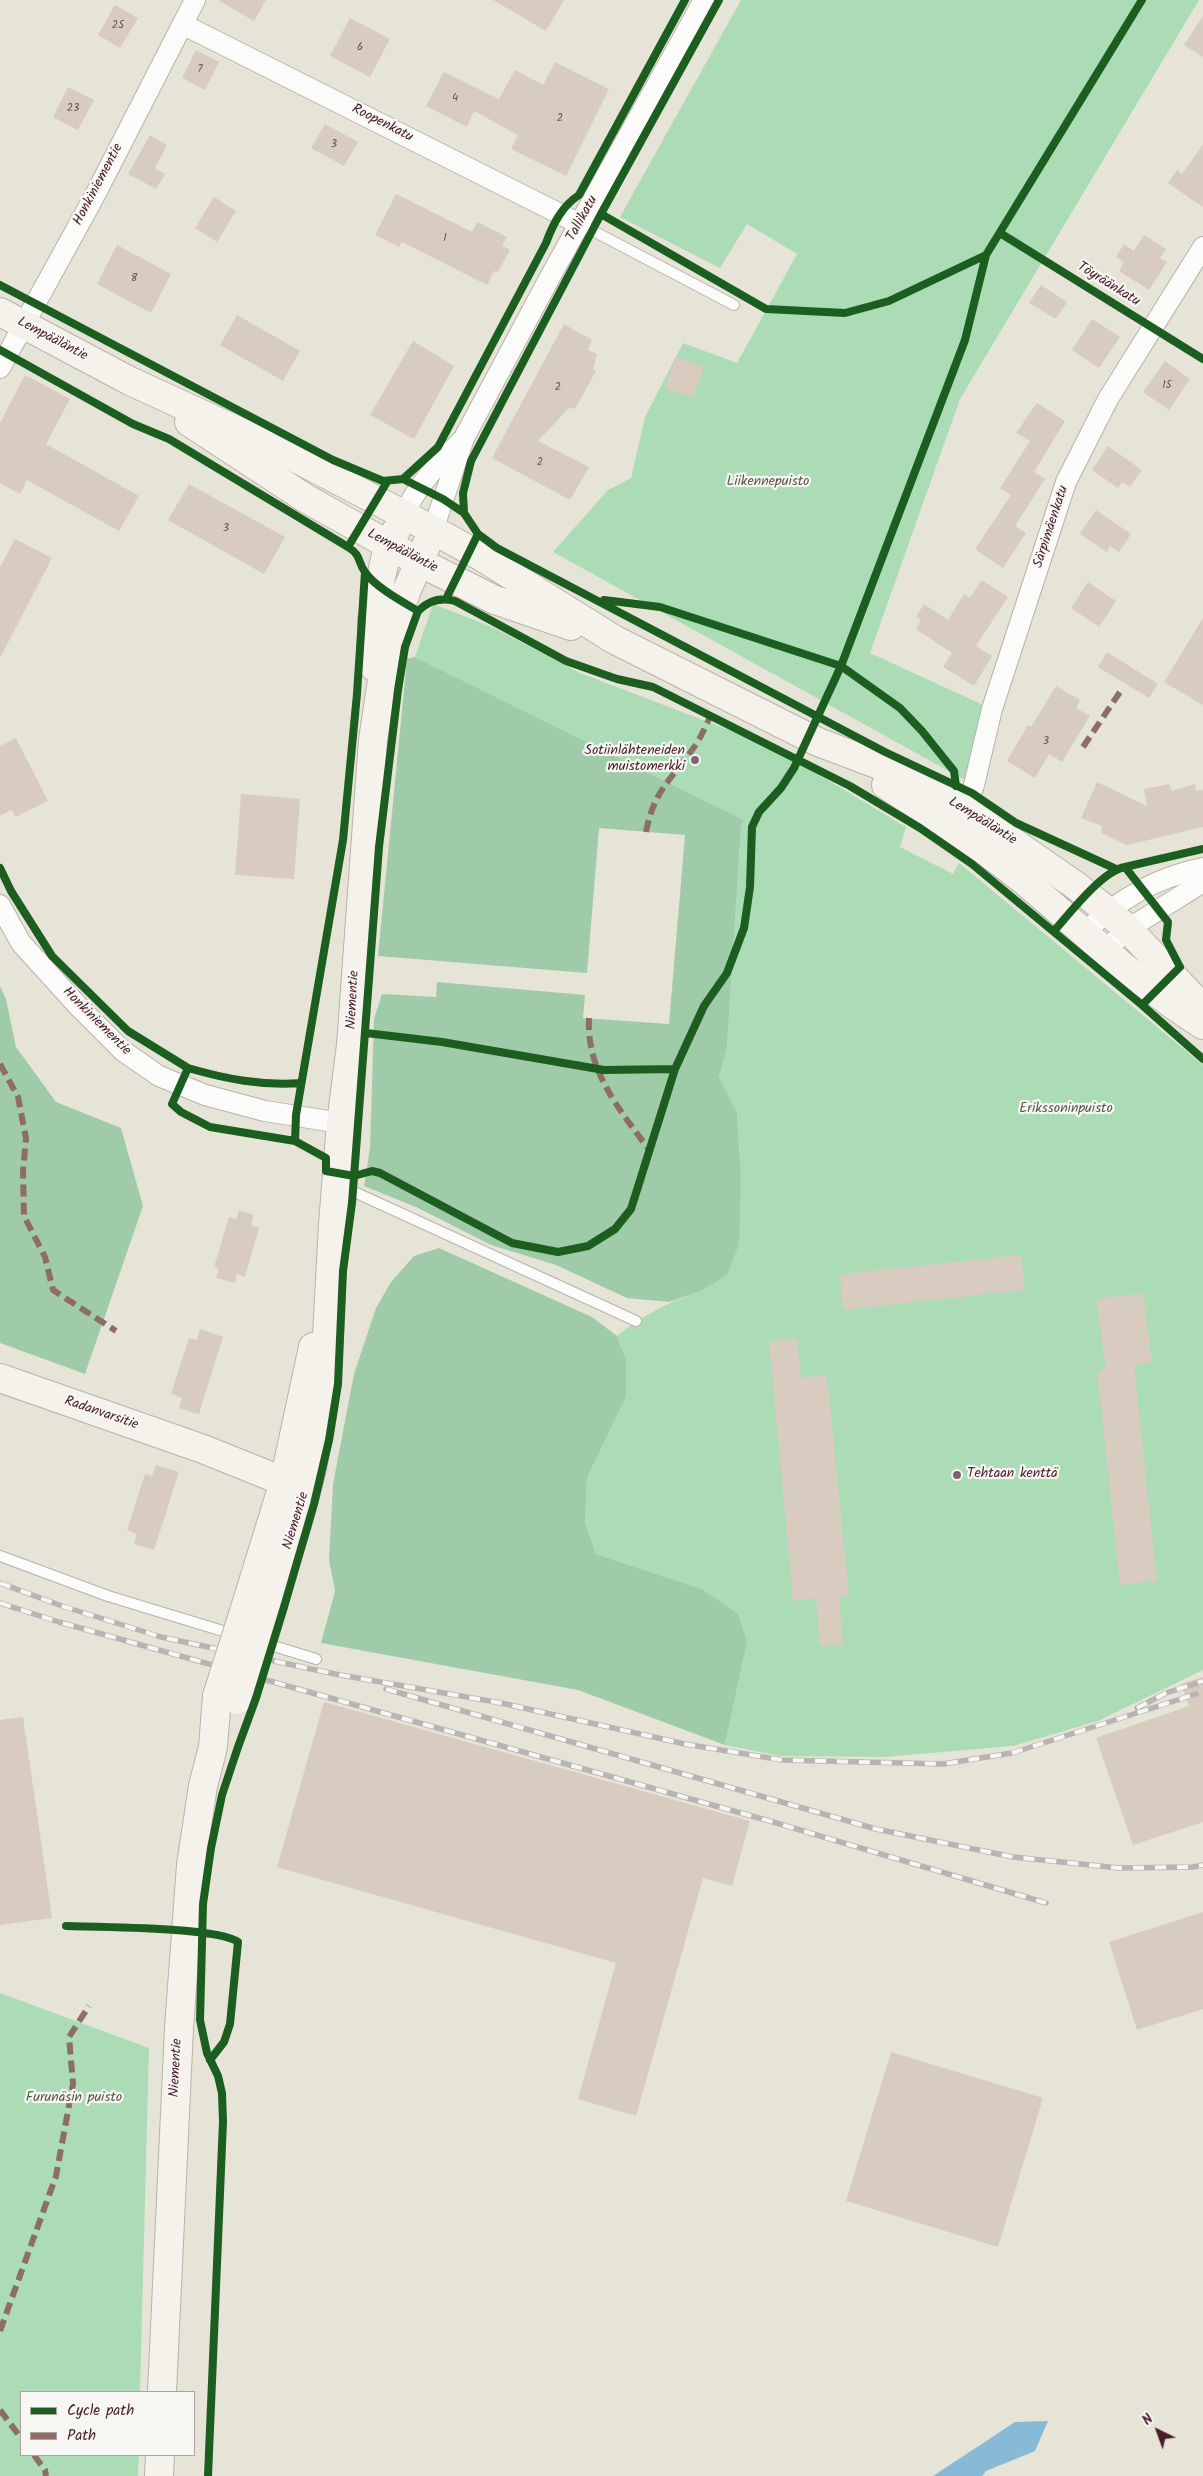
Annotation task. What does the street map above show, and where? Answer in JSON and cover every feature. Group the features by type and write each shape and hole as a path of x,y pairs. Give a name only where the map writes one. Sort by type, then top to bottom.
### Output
{"main road":[{"name":"Lempääläntie","path":"11,318 130,381 282,452 433,530 482,557 615,640 819,742 884,767 962,821 1075,885 1128,930 1203,1008"},
{"name":"Lempääläntie","path":"130,381 246,461 305,498 419,562 495,600 615,640"},
{"name":"Niementie","path":"376,716 372,620 388,545 403,516"},
{"name":"Niementie","path":"162,2391 178,2048 190,1874 203,1786 212,1747 298,1475 323,1410 329,1283 338,1184 341,1123 351,1045 376,716 387,647 433,530"},
{"name":"Lempääläntie","path":"962,821 1020,878 1105,950 1174,1007 1203,1025"},
{"name":"Radanvarsitie","path":"0,1378 203,1449 298,1475"},
{"path":"160,2456 160,2476"}],"street":[{"name":"Honkiniementie","path":"0,368 11,318 94,197 184,25 195,0"},
{"name":"Tallikatu","path":"433,530 464,438 704,0"},
{"name":"Roopenkatu","path":"184,25 580,224"},
{"name":"Särpimäenkatu","path":"962,821 992,709 1066,482 1108,399 1203,247"},
{"name":"Tallikatu","path":"403,516 426,476 464,438"},
{"path":"1085,932 1124,898 1152,883 1203,868"},
{"path":"1105,950 1128,930 1178,896 1203,882"},
{"name":"Honkiniementie","path":"0,905 21,943 78,1006 123,1051 160,1076 205,1095 265,1111 341,1123"}],"lane":[{"path":"580,224 734,305"},
{"path":"338,1184 636,1321"},
{"path":"0,1556 108,1596 316,1659"}],"green space":[{"name":"Liikennepuisto","path":"741,0 1199,0 960,399 870,653 992,709 974,785 553,552 608,490 631,478 645,417 683,343 737,363 797,254 747,224 720,268 620,217"},
{"name":"Erikssoninpuisto","path":"433,604 492,627 580,673 771,746 906,827 900,847 953,874 959,863 1203,1065 1203,1670 1098,1721 1013,1746 885,1757 780,1756 725,1745 747,1642 702,1589 596,1554 585,1522 587,1478 626,1397 626,1360 617,1336 657,1310 701,1291 741,1176 737,1113 719,1077 727,1047 741,827 744,820 415,657"},
{"path":"415,657 744,820 741,827 727,1047 719,1077 737,1113 741,1176 739,1244 727,1275 701,1291 669,1302 627,1298 556,1265 491,1245 416,1207 364,1186 370,1148 374,1019 382,994 436,997 437,982 585,995 583,1018 669,1024 685,835 599,828 587,973 378,956 407,659"},
{"path":"0,986 6,999 16,1047 56,1102 121,1128 143,1206 85,1374 0,1343"},
{"path":"439,1248 592,1317 617,1336 626,1360 626,1397 587,1478 585,1522 596,1554 702,1589 738,1614 747,1642 725,1745 578,1690 321,1643 335,1591 329,1560 333,1484 354,1374 376,1308 391,1282 414,1256"},
{"name":"Furunäsin puisto","path":"0,1993 149,2048 140,2391 20,2391 20,2456 139,2456 138,2476 0,2476"}],"water":[{"path":"1048,2421 1035,2451 986,2471 982,2476 933,2476 1015,2422"}],"building":[{"path":"218,0 266,0 254,21"},
{"path":"493,0 564,0 546,31"},
{"path":"115,5 138,18 120,48 98,35"},
{"path":"1203,16 1203,57 1184,45"},
{"path":"350,18 390,39 370,77 330,56"},
{"path":"196,50 219,62 205,90 182,78"},
{"path":"555,62 609,89 566,176 511,149 518,135 474,111 467,127 426,106 444,72 499,99 515,70 543,85"},
{"path":"68,87 94,100 78,130 53,117"},
{"path":"325,124 358,142 344,166 311,148"},
{"path":"150,135 167,145 155,168 165,174 156,189 128,174"},
{"path":"1203,144 1203,207 1168,183 1177,170 1182,174"},
{"path":"396,194 472,232 477,222 507,237 502,246 510,250 498,272 494,271 487,285 402,242 399,247 375,235"},
{"path":"214,197 236,211 217,242 195,228"},
{"path":"1144,235 1166,249 1160,258 1167,262 1149,290 1119,271 1124,262 1116,257 1124,244 1134,251"},
{"path":"117,245 171,274 151,313 97,284"},
{"path":"1041,285 1067,302 1056,319 1029,303"},
{"path":"237,315 300,351 283,381 220,345"},
{"path":"1092,319 1120,337 1099,368 1072,350"},
{"path":"564,324 592,340 588,350 597,354 593,369 596,371 575,409 570,407 538,441 589,467 570,500 492,458"},
{"path":"413,341 454,366 414,439 370,415"},
{"path":"676,357 704,367 693,397 665,389"},
{"path":"1165,361 1190,379 1169,410 1143,392"},
{"path":"25,375 70,399 46,444 139,496 119,531 27,480 20,494 0,483 0,423"},
{"path":"1037,403 1065,421 1034,472 1045,479 1015,526 1026,533 1003,568 975,549 1011,495 1000,488 1030,441 1016,433"},
{"path":"1108,446 1142,470 1130,487 1122,482 1118,488 1092,470"},
{"path":"189,484 285,537 264,574 168,520"},
{"path":"1096,510 1131,534 1119,552 1110,546 1107,552 1080,534"},
{"path":"15,539 52,558 0,658 0,567"},
{"path":"982,580 1008,597 976,646 992,656 974,686 943,667 952,653 916,629 921,620 916,617 924,604 948,620 964,594 970,598"},
{"path":"1088,582 1116,601 1099,627 1071,608"},
{"path":"1203,618 1203,705 1164,682"},
{"path":"1107,652 1158,684 1149,698 1098,667"},
{"path":"1056,686 1080,700 1076,708 1090,716 1062,762 1049,754 1035,778 1007,761 1028,725 1031,727"},
{"path":"16,738 48,801 15,817 12,810 0,816 0,746"},
{"path":"1097,782 1147,806 1144,789 1169,784 1172,791 1195,784 1196,791 1203,790 1203,827 1127,845 1101,833 1102,826 1081,818"},
{"path":"241,794 300,799 294,879 235,875"},
{"path":"239,1210 254,1215 251,1225 259,1228 245,1277 237,1274 235,1283 216,1278 219,1268 214,1267 229,1217 236,1219"},
{"path":"1021,1255 1025,1290 843,1310 840,1274"},
{"path":"1143,1293 1152,1362 1134,1365 1157,1581 1120,1585 1097,1370 1106,1369 1096,1299"},
{"path":"200,1329 223,1337 199,1414 179,1408 182,1398 171,1394 189,1338 197,1340"},
{"path":"797,1338 801,1378 827,1375 849,1595 839,1596 843,1644 820,1646 816,1598 793,1601 769,1341"},
{"path":"156,1465 179,1472 154,1550 134,1544 137,1534 127,1530 145,1474 152,1476"},
{"path":"1203,1677 1203,1822 1133,1845 1096,1738 1189,1706 1181,1684"},
{"path":"324,1702 750,1821 732,1886 703,1878 636,2116 578,2099 616,1963 277,1867"},
{"path":"23,1717 52,1918 0,1925 0,1720"},
{"path":"1203,1912 1203,2009 1137,2030 1109,1942"},
{"path":"891,2052 1043,2098 998,2247 846,2201"}],"railway":[{"path":"0,1583 62,1606 161,1637 335,1674 501,1703 685,1744 782,1760 943,1764 1012,1753 1196,1694"},
{"path":"0,1603 59,1622 773,1822 1046,1903"},
{"path":"1137,1708 1166,1693 1203,1681"},
{"path":"386,1689 876,1829 1013,1857 1119,1868 1193,1867 1203,1865"}],"marked path":[{"path":"1083,747 1120,692"},
{"path":"646,832 649,818 658,796 695,746 711,715"},
{"path":"589,1018 593,1055 599,1073 617,1105 650,1151"},
{"path":"0,1064 18,1097 26,1138 23,1172 24,1216 45,1257 53,1290 116,1331"},
{"path":"0,2331 56,2176 73,2084 69,2037 89,2006"},
{"path":"0,2410 20,2437"},
{"path":"35,2456 45,2470 46,2476"}],"cycle path":[{"path":"403,479 438,447 546,243 555,222 568,204 579,195 685,0"},
{"path":"464,513 463,493 471,461 601,214 719,0"},
{"path":"601,214 766,309 845,313 889,301 986,255 1142,0"},
{"name":"Töyräänkatu","path":"1000,233 1203,359"},
{"path":"365,572 357,694 343,840 296,1115 295,1141 326,1158 326,1171 354,1176 372,1171 380,1173 512,1243 558,1252 588,1246 615,1229 631,1209 675,1069 704,1006 727,973 744,928 750,887 752,827 759,812 781,788 794,768 841,666 965,340 986,255"},
{"path":"0,285 333,460 383,481 403,479 443,499 464,513 478,534 497,548 885,752 972,793 1016,823 1116,869"},
{"path":"0,350 133,424 169,439 348,547 355,553 365,572 375,583 418,611 426,604 435,600 455,601 566,661 617,679 653,687 850,786 920,828 972,864 1142,1005 1203,1059"},
{"path":"348,547 387,482"},
{"path":"446,599 478,534"},
{"path":"604,600 660,607 841,666 900,708 922,731 954,771 956,786"},
{"path":"208,2476 223,2122 222,2093 218,2076 207,2053 200,2020 203,1904 211,1848 222,1795 256,1698 284,1607 314,1504 329,1440 338,1384 343,1271 352,1203 379,847 405,647 418,611"},
{"path":"1125,867 1203,849"},
{"path":"1054,931 1097,884 1106,876 1125,867 1168,922 1166,940 1180,967 1142,1005"},
{"path":"0,868 11,891 52,956 128,1031 188,1068"},
{"path":"366,1033 442,1042 604,1070 675,1069"},
{"path":"295,1141 210,1127 181,1112 172,1104 188,1068 244,1081 301,1083"},
{"path":"66,1926 208,1933 238,1942 230,2024 224,2042 210,2060"}],"place":[{"name":"Sotiinlähteneiden muistomerkki","path":"695,760"},
{"name":"Tehtaan kenttä","path":"957,1475"}]}
